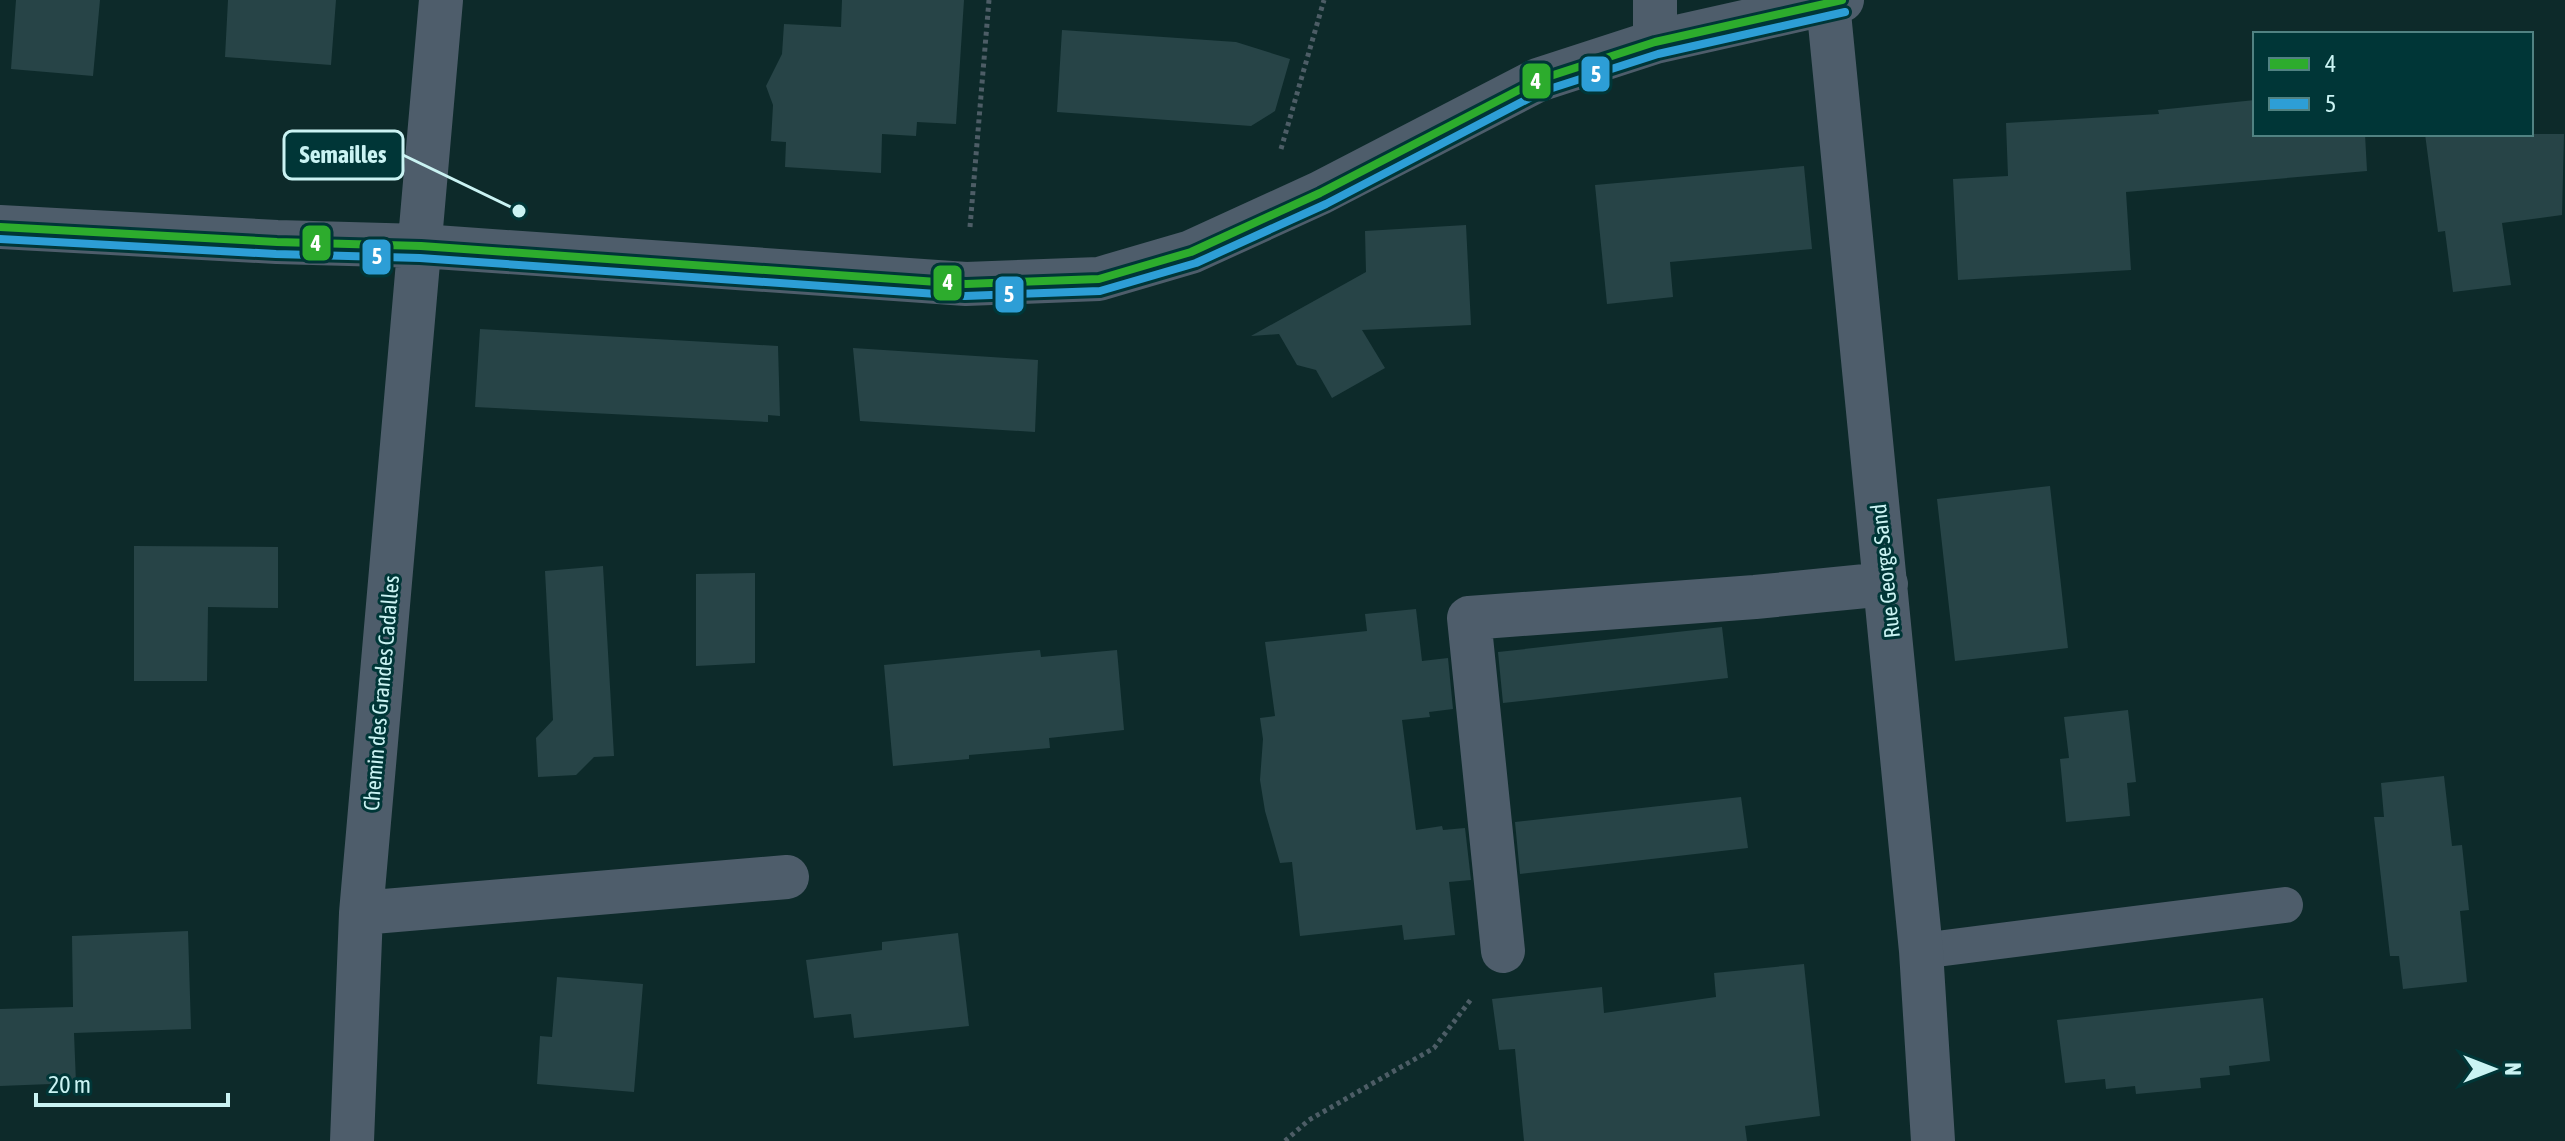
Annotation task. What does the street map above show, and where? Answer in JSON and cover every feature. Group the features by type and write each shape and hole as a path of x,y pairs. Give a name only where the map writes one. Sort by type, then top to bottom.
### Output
{"street":[{"name":"Chemin des Grandes Cadalles","path":"352,1141 361,913 441,0"},
{"path":"0,227 277,242 421,246 966,284 1099,279 1191,252 1260,221 1655,21 1835,1"},
{"name":"Rue George Sand","path":"1835,1 1921,951 1933,1141"},
{"path":"1503,951 1469,618 1886,584"},
{"path":"361,913 787,877"}],"lane":[{"path":"1921,951 2285,905"}],"path":[{"path":"966,284 989,0"},
{"path":"1260,221 1324,0"},
{"path":"1285,1141 1309,1120 1434,1048 1479,990 1503,951"}],"building":[{"path":"16,0 100,0 93,76 11,69"},
{"path":"228,0 336,0 331,65 225,57"},
{"path":"842,0 964,0 956,124 917,122 916,136 882,134 881,173 785,167 786,142 771,141 773,105 766,86 782,54 784,24 841,27"},
{"path":"1062,30 1236,42 1290,59 1275,111 1251,126 1057,112"},
{"path":"2253,100 2253,136 2365,136 2367,171 2126,192 2131,270 1958,280 1953,179 2008,176 2006,123 2159,114 2158,110"},
{"path":"2564,134 2562,215 2502,223 2511,285 2453,292 2445,231 2438,232 2425,136"},
{"path":"1804,166 1812,249 1670,262 1673,297 1607,304 1595,185"},
{"path":"1466,225 1471,325 1362,330 1385,368 1332,398 1316,370 1297,365 1279,334 1251,336 1366,272 1365,231"},
{"path":"480,329 778,346 780,416 768,415 768,422 475,407"},
{"path":"853,348 1038,360 1035,432 860,421"},
{"path":"2050,486 2068,648 1955,661 1937,499"},
{"path":"134,546 278,547 278,608 208,607 207,681 134,681"},
{"path":"603,566 614,756 594,757 576,775 538,777 536,738 553,720 545,571"},
{"path":"755,573 755,663 696,666 696,574"},
{"path":"1416,609 1422,661 1448,658 1453,709 1429,712 1430,717 1402,720 1416,830 1442,826 1443,830 1465,828 1471,880 1449,882 1455,935 1404,940 1402,925 1300,936 1292,862 1280,863 1265,811 1260,780 1263,739 1260,718 1275,716 1265,642 1367,631 1365,614"},
{"path":"1722,627 1728,678 1503,703 1498,652"},
{"path":"1040,650 1041,657 1117,650 1124,730 1049,738 1050,748 893,766 884,665"},
{"path":"2128,710 2136,782 2127,783 2130,816 2066,822 2060,759 2069,758 2064,717"},
{"path":"2444,776 2452,846 2462,845 2469,910 2460,911 2467,982 2403,989 2399,956 2390,956 2374,817 2384,817 2381,783"},
{"path":"1741,797 1748,848 1520,874 1515,822"},
{"path":"188,931 191,1029 74,1033 76,1083 0,1086 0,1009 73,1007 72,936"},
{"path":"958,933 969,1026 854,1038 851,1014 814,1018 806,960 882,950 882,942"},
{"path":"1804,964 1820,1116 1745,1126 1747,1141 1524,1141 1515,1049 1499,1050 1492,999 1602,987 1604,1013 1716,997 1714,973"},
{"path":"557,977 643,984 634,1092 537,1084 540,1036 552,1037"},
{"path":"2263,998 2270,1061 2229,1066 2230,1075 2200,1078 2201,1088 2136,1094 2135,1086 2106,1089 2105,1079 2065,1083 2057,1020"}],"transit line":[{"name":"4","path":"0,227 277,242 421,246 966,284 1099,279 1191,252 1320,193 1538,80 1655,42 1842,0"},
{"name":"5","path":"0,239 276,254 420,258 965,296 1100,291 1196,263 1326,204 1543,91 1658,54 1845,12"}],"place":[{"name":"Semailles","path":"519,211"}]}
